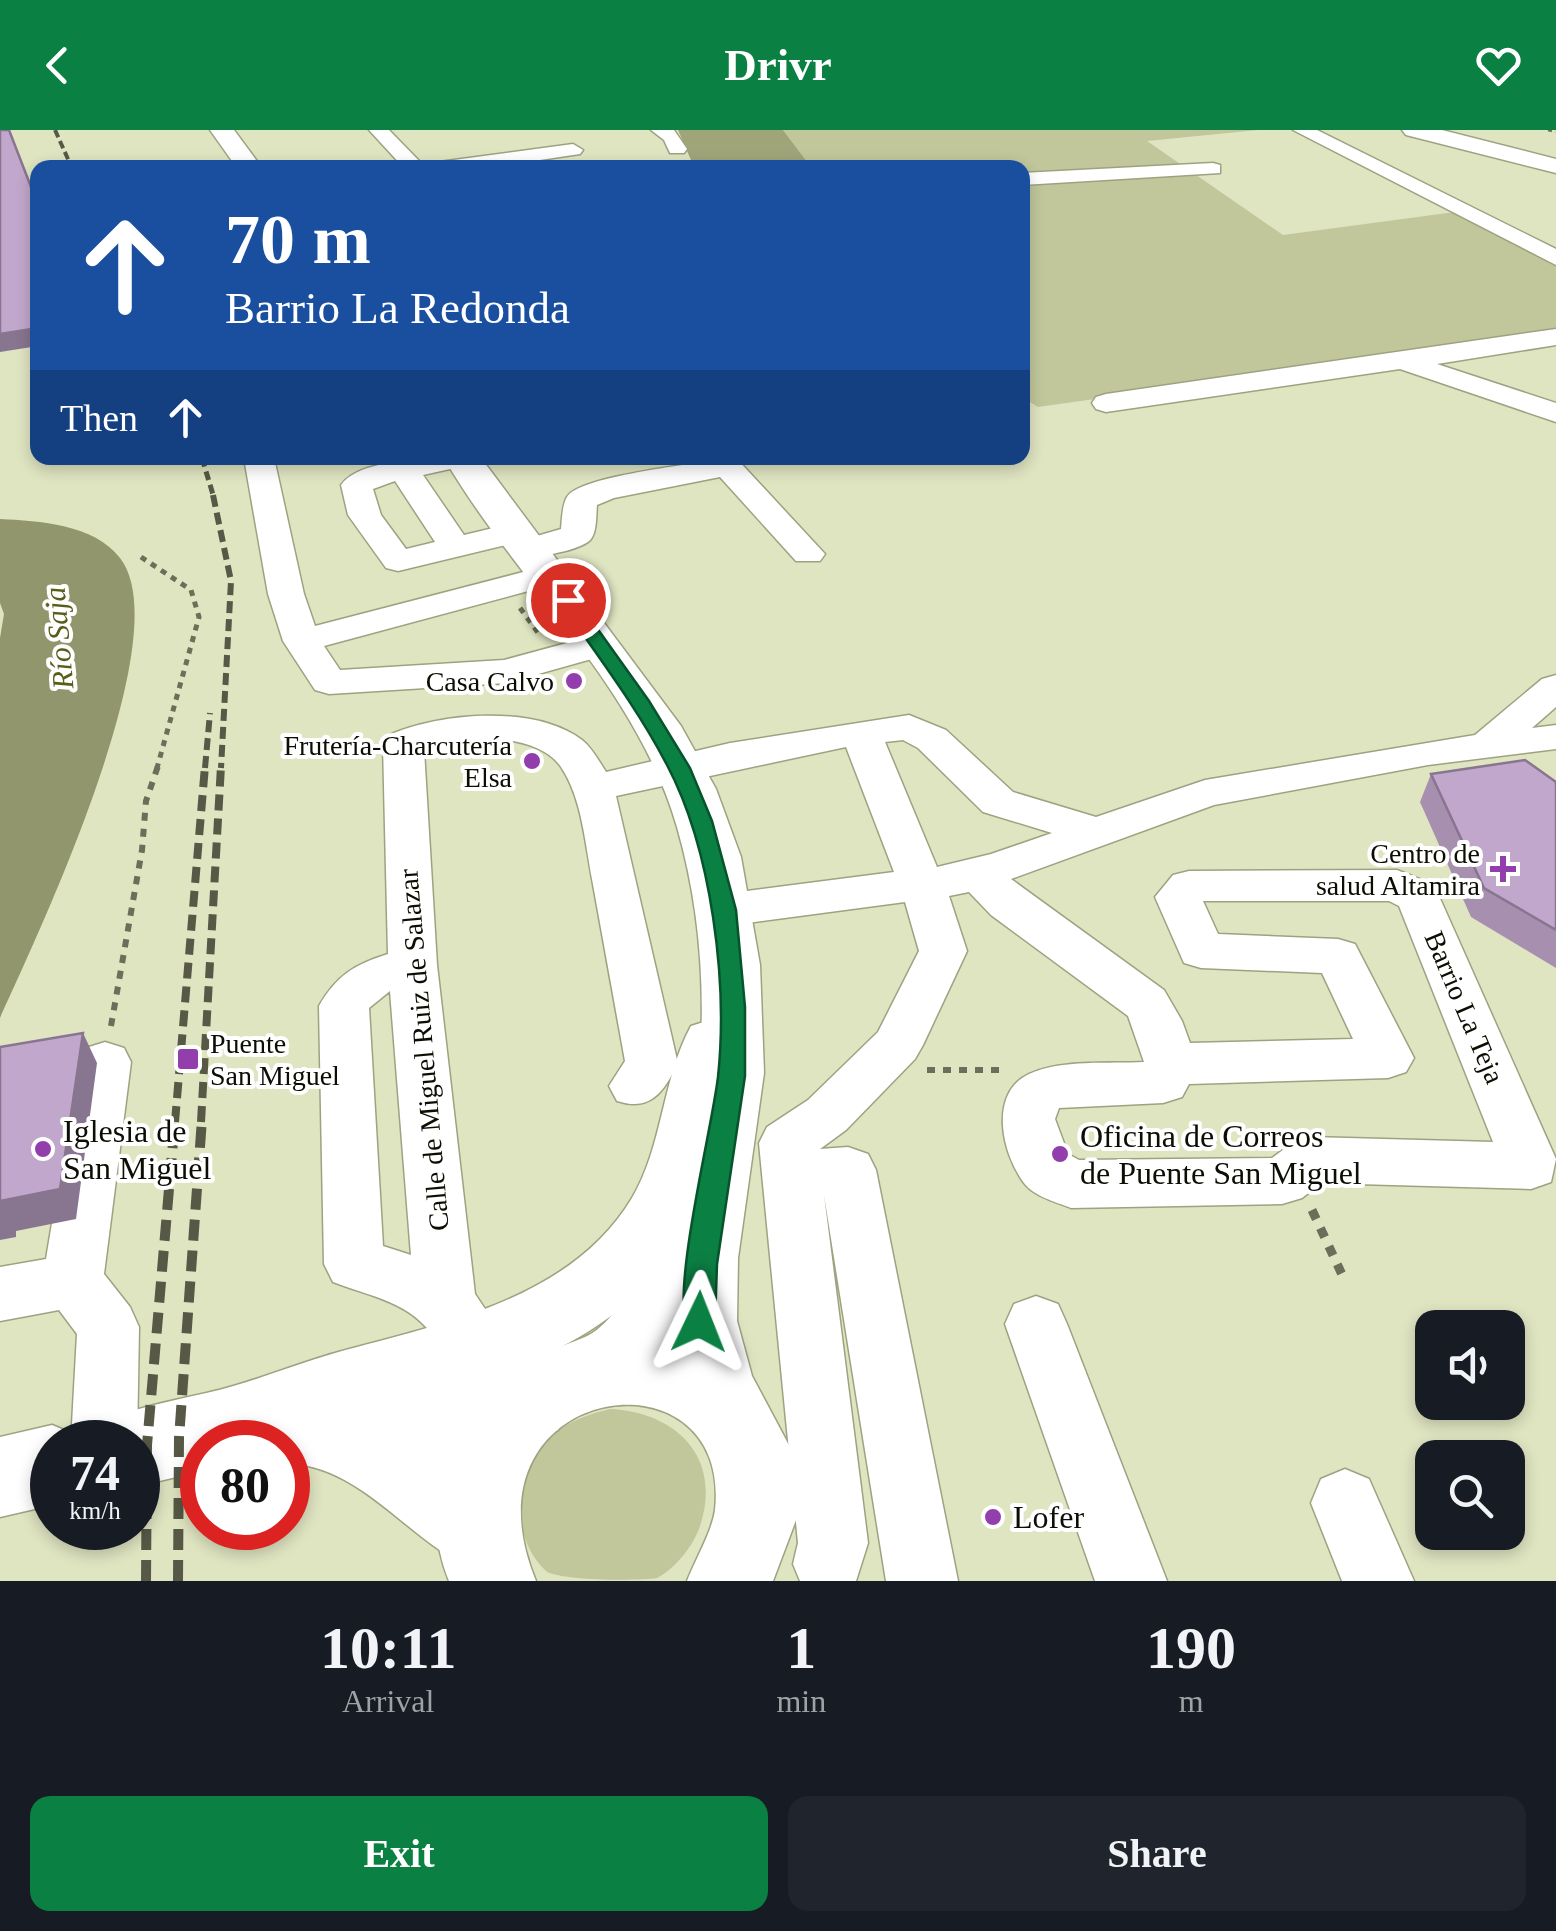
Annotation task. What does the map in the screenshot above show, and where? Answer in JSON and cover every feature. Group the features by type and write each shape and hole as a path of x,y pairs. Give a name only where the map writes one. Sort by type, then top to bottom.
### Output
{"main road":[{"path":"222,130 244,160"},
{"path":"1414,130 1556,166"},
{"path":"1468,130 1556,152"},
{"path":"424,465 533,552 666,745 701,821 727,938 732,1076 721,1162 708,1214 699,1322 712,1378 750,1446 758,1492 754,1530 730,1581"},
{"path":"485,1555 481,1483 541,1320 584,1296 636,1249 655,1223 689,1130 727,938"},
{"path":"310,1426 398,1424 517,1378 629,1350 662,1307 708,1214"},
{"path":"242,1420 314,1392 517,1378 630,1365 672,1372 702,1387 726,1408"},
{"path":"322,1427 419,1478 485,1555"},
{"path":"0,1476 30,1470"}],"street":[{"path":"378,130 402,160"},
{"path":"520,160 580,154 546,130"},
{"path":"660,130 672,138 678,149"},
{"path":"1302,130 1556,258"},
{"path":"1030,179 1213,169"},
{"path":"1106,403 1556,337"},
{"path":"1402,360 1556,412"},
{"path":"260,465 286,594 302,641 329,682 506,671 600,645"},
{"path":"415,465 357,485 356,500 398,561 455,547 533,552"},
{"path":"422,465 455,547"},
{"path":"302,641 577,535 581,500 606,490 711,465"},
{"path":"727,465 808,554"},
{"path":"1488,745 1556,687"},
{"path":"636,1086 652,1064 602,816 592,788 666,745 909,727 932,738 998,802 1098,832"},
{"name":"Calle de Miguel Ruiz de Salazar","path":"517,1378 431,1180 414,965 404,744 420,734 462,728 542,738 568,750 583,766 592,788"},
{"path":"831,1572 833,1543 788,1142 827,1115 898,1045 943,951 940,932 860,732"},
{"path":"727,938 978,874 1205,793 1556,736"},
{"path":"978,874 1008,904 1146,1004 1157,1021 1170,1064"},
{"name":"Barrio La Teja","path":"1397,885 1418,896 1531,1166 1310,1160 1282,1181 1071,1184 1045,1169 1028,1118 1031,1099 1050,1088 1164,1082 1170,1064 1388,1058 1338,956 1200,951 1178,897 1190,886 1397,885"},
{"path":"414,965 380,972 355,988 344,1006 354,1264 405,1279 517,1378"},
{"path":"105,1062 73,1280 108,1327 105,1420"},
{"path":"791,1175 848,1170 922,1581"},
{"path":"0,1294 73,1280"},
{"path":"1036,1324 1131,1581"},
{"path":"758,1492 806,1532 831,1572"},
{"path":"1344,1503 1378,1581"}],"path":[{"path":"1548,130 1556,132"},
{"path":"105,1062 142,850 146,801 171,727 199,617 191,590 141,557"},
{"path":"938,1070 976,1070"},
{"path":"1294,1173 1345,1281"}],"shaded area":[{"path":"678,130 783,130 806,160 691,160"},
{"path":"783,130 1258,130 1147,141 1283,235 1455,212 1556,261 1556,334 1038,407 1030,402 1030,160 806,160"},
{"path":"610,1409 633,1412 673,1429 699,1459 705,1479 705,1501 697,1533 677,1563 657,1578 600,1579 554,1574 533,1556 525,1538 521,1520 524,1482 541,1448 567,1425"}],"water":[{"name":"Río Saja","path":"0,519 65,526 96,538 120,558 134,596 132,651 97,785 0,1018 0,638 4,614 0,603"}],"building":[{"path":"0,130 9,130 30,184 30,329 0,334"},
{"name":"Centro de salud Altamira","path":"1525,760 1556,782 1556,930 1484,888 1431,774"},
{"name":"Iglesia de San Miguel","path":"83,1033 60,1189 0,1201 0,1047"}],"railway":[{"path":"55,130 68,160"},
{"path":"204,465 214,498"},
{"path":"213,495 231,581 221,768"},
{"path":"205,768 210,713"},
{"path":"175,1122 205,766"},
{"path":"201,1122 221,766"},
{"path":"146,1581 147,1445 175,1119"},
{"path":"178,1581 179,1438 202,1119"}],"place":[{"name":"Casa Calvo","path":"574,681"},
{"name":"Frutería-Charcutería Elsa","path":"532,761"},
{"name":"Centro de salud Altamira","path":"1503,869"},
{"name":"Puente San Miguel","path":"188,1059"},
{"name":"Iglesia de San Miguel","path":"43,1149"},
{"name":"Oficina de Correos de Puente San Miguel","path":"1060,1154"},
{"name":"Lofer","path":"993,1517"}],"route":[{"path":"568,600 639,701 680,768 701,821 724,910 732,1007 732,1076 721,1162 708,1214 699,1322"}]}
